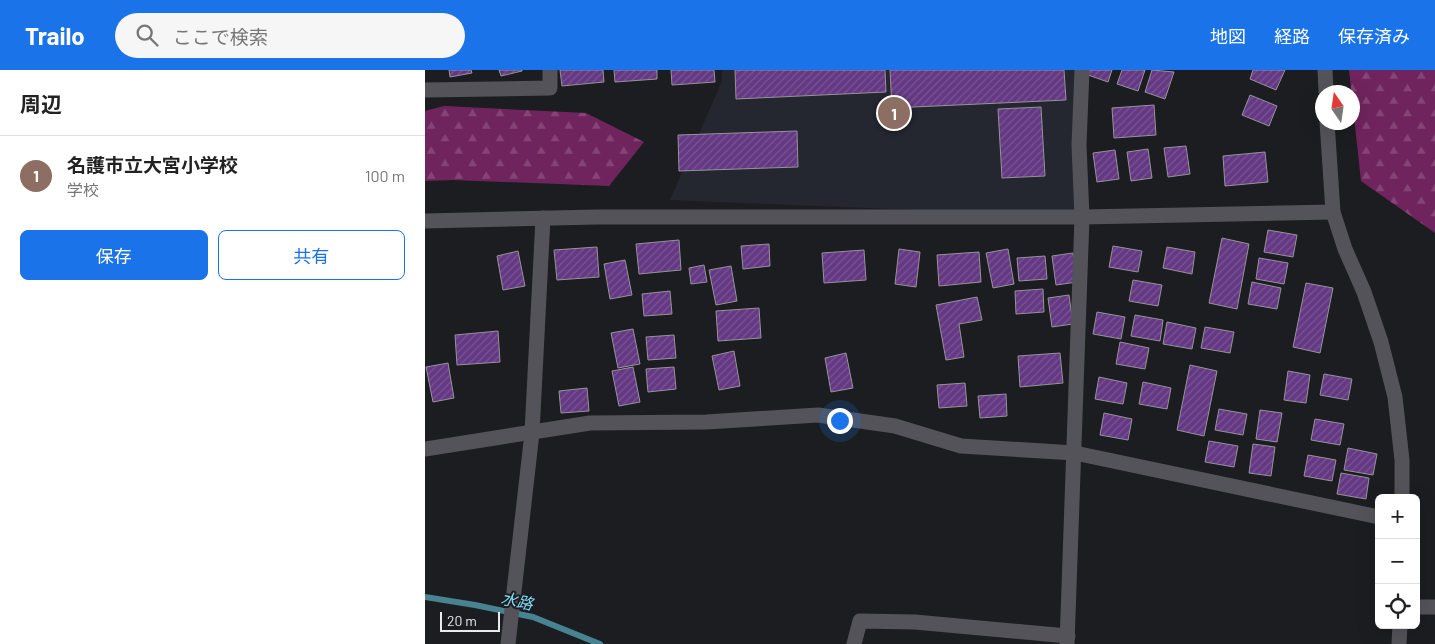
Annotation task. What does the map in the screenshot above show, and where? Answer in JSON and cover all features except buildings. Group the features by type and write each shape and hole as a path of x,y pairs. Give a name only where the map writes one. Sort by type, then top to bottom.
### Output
{"street":[{"path":"425,90 550,88 550,70"},
{"path":"854,644 860,621 915,622 1068,640 1082,217 1079,145 1082,70"},
{"path":"1325,70 1326,85"},
{"path":"1328,130 1333,212 1345,249 1364,292 1381,342 1395,396 1402,460 1402,494"},
{"path":"425,221 543,218 1082,217 1333,212"},
{"path":"508,644 532,433 543,218"},
{"path":"425,450 590,423 706,422 818,415 895,426 961,446 1075,453 1375,516"},
{"path":"1420,607 1435,608"},
{"path":"1399,644 1400,629"}],"shaded area":[{"path":"722,70 1082,70 1082,217 670,200 722,81"}],"green space":[{"path":"1349,70 1435,70 1435,233 1361,181 1355,130 1360,130 1360,85 1351,85"},
{"path":"444,106 586,113 644,142 609,186 453,180 425,181 425,111"}],"waterway":[{"name":"水路","path":"425,597 533,617 600,644"}],"place":[{"name":"名護市立大宮小学校","path":"894,113"}]}
